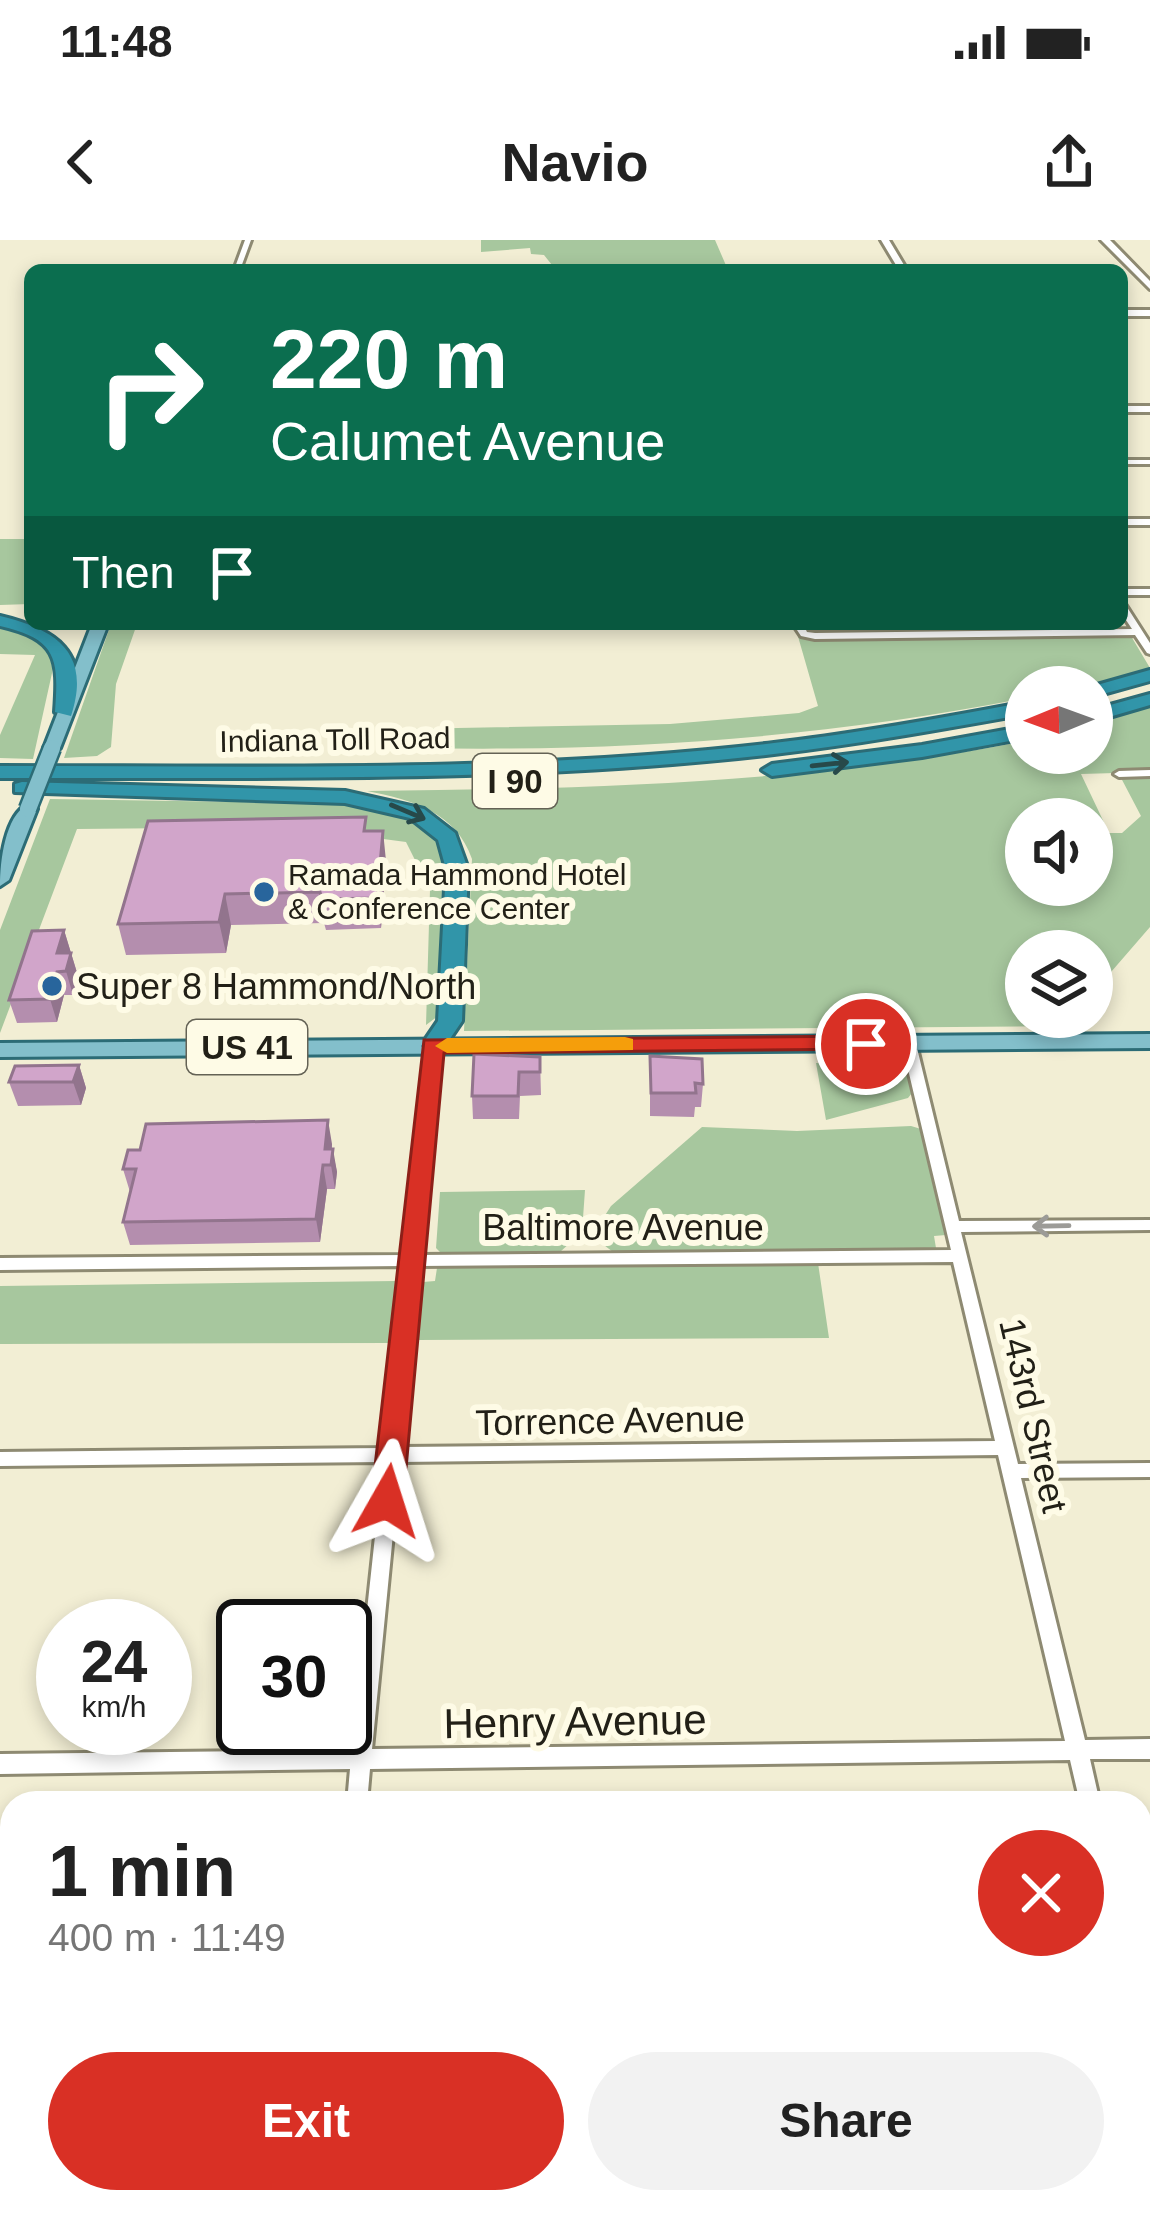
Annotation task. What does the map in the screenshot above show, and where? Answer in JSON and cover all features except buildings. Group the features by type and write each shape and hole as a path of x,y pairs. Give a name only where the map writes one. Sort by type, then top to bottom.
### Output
{"highway":[{"path":"37,630 58,643 68,668 64,712"},
{"path":"1113,686 1142,678"},
{"path":"1113,710 1149,699"},
{"name":"Indiana Toll Road","path":"0,772 519,767 802,748 1005,712"},
{"name":"Indiana Toll Road","path":"0,785 694,776 866,760 1005,736"},
{"path":"0,762 802,748"},
{"path":"0,785 69,792 345,797 417,813 448,837 457,869 450,1021 433,1046"}],"main road":[{"path":"0,880 98,630"},
{"name":"US 41","path":"0,1050 1150,1041"}],"street":[{"path":"1105,240 1150,286"},
{"path":"1128,616 1150,651"},
{"path":"913,630 1138,632"},
{"path":"1118,774 1150,773"},
{"name":"143rd Street","path":"909,1044 1087,1791"},
{"path":"358,1791 433,1046"},
{"path":"952,1227 1150,1225"},
{"name":"Baltimore Avenue","path":"0,1264 959,1256"},
{"name":"Torrence Avenue","path":"0,1459 1005,1448"},
{"path":"1011,1472 1150,1470"},
{"name":"Henry Avenue","path":"0,1764 1150,1749"}],"green space":[{"path":"481,240 715,240 725,264 551,264 544,255 531,254 530,248 481,252"},
{"path":"0,539 24,539 24,604 0,605"},
{"path":"0,626 44,640 56,655 33,759 0,758 0,735 35,655 0,654"},
{"path":"109,630 135,630 116,684 111,747 97,756 64,758"},
{"path":"1128,631 1150,668 1113,678 1113,666 1005,666 1005,702 798,732 570,748 416,748 404,742 406,729 670,724 799,713 818,706 797,633"},
{"path":"1150,707 1150,772 1113,773 1113,718"},
{"path":"1005,745 1005,774 1081,774 1092,798 1005,798 1005,906 1113,906 1113,833 1122,833 1141,816 1120,776 1150,775 1150,927 1113,970 1113,930 1005,930 1005,1026 464,1031 472,859 444,819 416,804 367,791 698,781"},
{"path":"50,799 357,804 417,822 433,836 443,855 438,1016 426,1025 430,890 406,842 293,827 77,829 0,1033 0,930"},
{"path":"896,1062 906,1072 912,1093 908,1098 826,1120 816,1063"},
{"path":"702,1127 797,1131 921,1129 946,1235 934,1236 936,1248 613,1252 600,1242 602,1220 611,1206"},
{"path":"585,1190 582,1232 560,1252 441,1253 436,1248 440,1192"},
{"path":"818,1263 829,1338 418,1340 423,1282 435,1281 437,1268"},
{"path":"396,1281 389,1343 0,1344 0,1286"}],"slow traffic":[{"path":"447,1046 625,1045"}],"place":[{"name":"Ramada Hammond Hotel & Conference Center","path":"264,892"},
{"name":"Super 8 Hammond/North","path":"52,986"}],"route":[{"path":"387,1501 433,1046 866,1044"}]}
